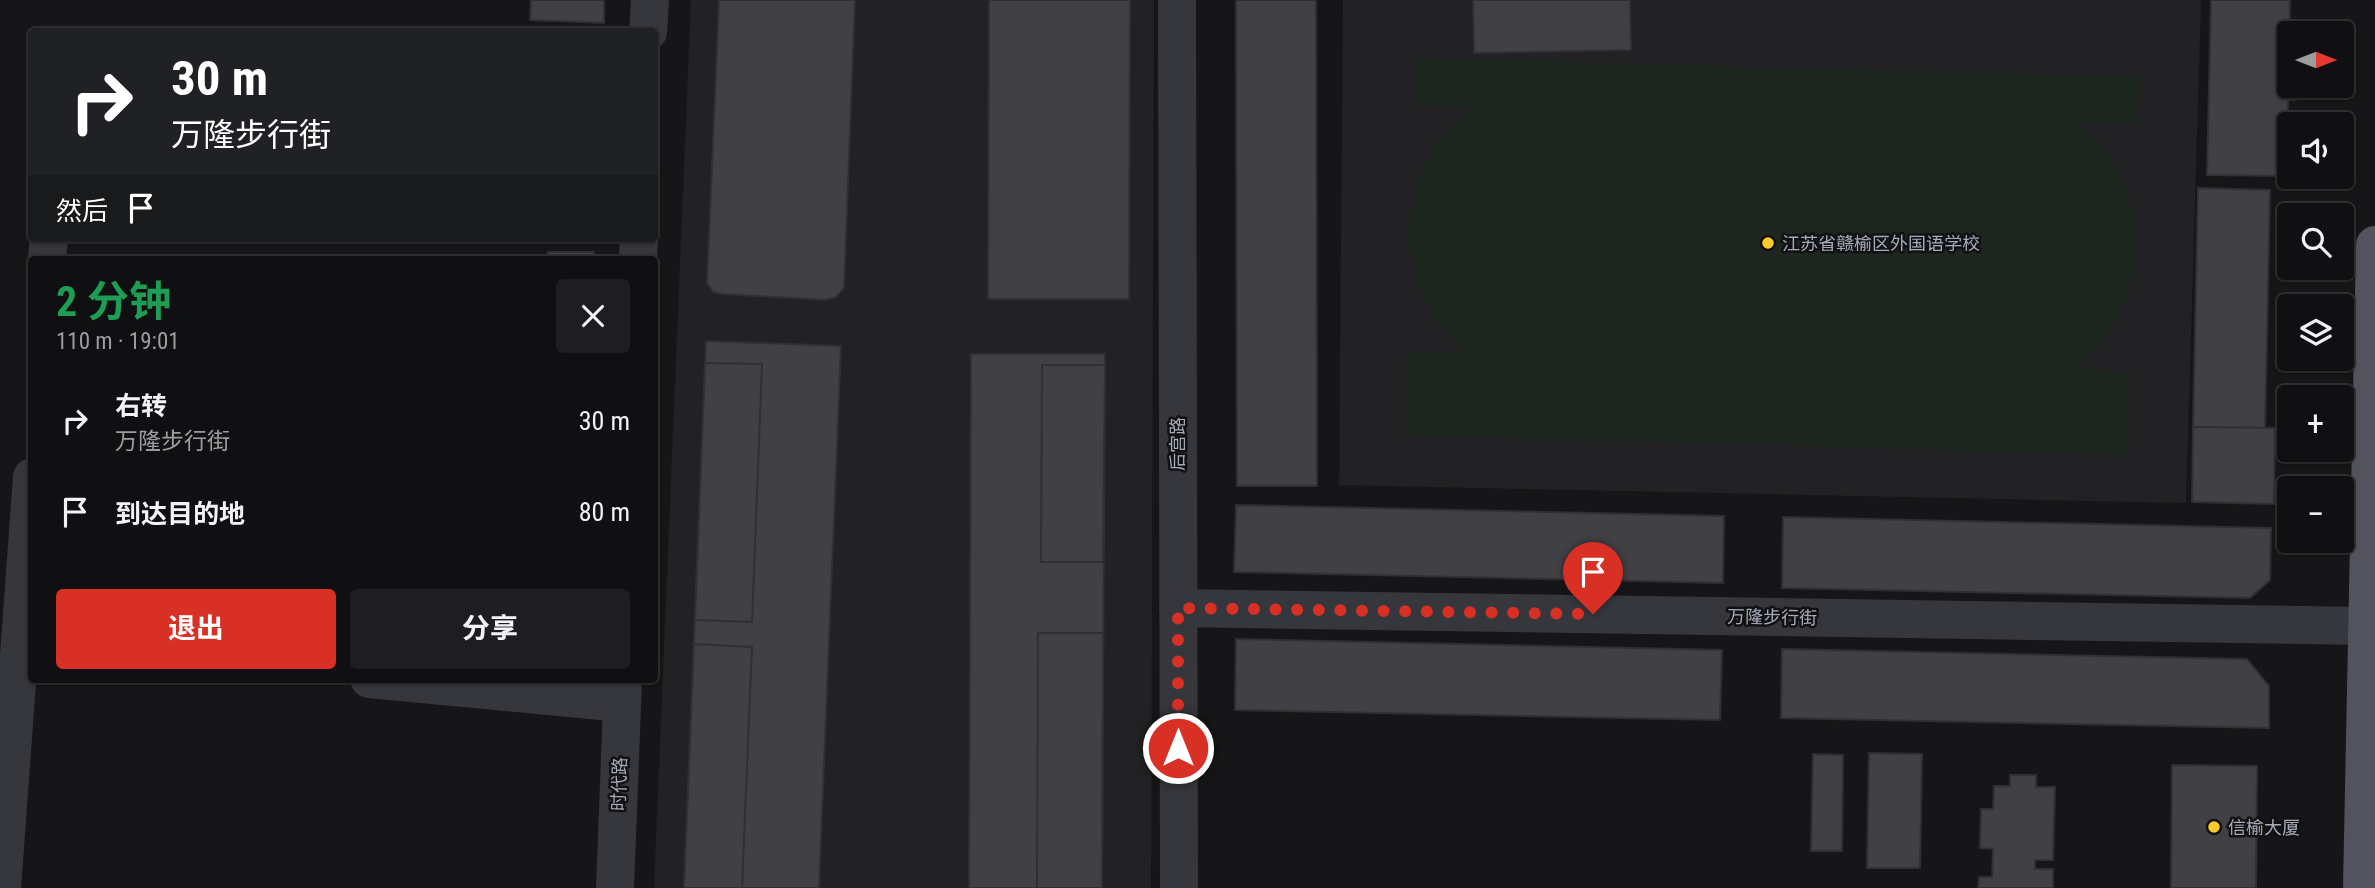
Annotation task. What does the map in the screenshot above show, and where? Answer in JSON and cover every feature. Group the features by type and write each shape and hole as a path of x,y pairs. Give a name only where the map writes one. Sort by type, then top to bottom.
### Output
{"main road":[{"path":"2362,888 2375,245"}],"street":[{"path":"648,28 650,0"},
{"name":"后宫路","path":"1177,0 1179,888"},
{"path":"2,888 17,647 28,522"},
{"name":"万隆步行街","path":"1178,608 2367,626"},
{"path":"453,683 622,691"},
{"name":"时代路","path":"615,888 622,691"}],"shaded area":[{"path":"691,0 1154,0 1151,888 654,888"},
{"name":"江苏省赣榆区外国语学校","path":"1343,0 2201,0 2186,503 1339,485"},
{"name":"江苏省赣榆区外国语学校","path":"1414,58 2140,77 2138,125 2078,123 2098,142 2114,163 2125,187 2135,237 2129,288 2119,312 2102,340 2072,369 2130,371 2128,455 1405,435 1407,352 1465,353 1441,326 1423,296 1411,254 1410,232 1412,209 1424,167 1443,136 1471,107 1413,105"}],"building":[{"path":"531,0 604,0 604,23 530,20"},
{"path":"719,0 855,0 844,288 836,297 826,300 722,294 713,292 707,283"},
{"path":"989,0 1130,0 1129,299 988,299"},
{"path":"1236,0 1316,0 1317,486 1237,486"},
{"path":"1473,0 1630,0 1631,50 1474,53"},
{"path":"2211,0 2290,0 2290,21 2277,21 2277,98 2296,100 2288,100 2288,112 2277,112 2277,176 2207,175"},
{"path":"2198,188 2270,190 2265,428 2193,427"},
{"path":"548,252 594,252 593,256 548,256"},
{"path":"706,341 841,346 819,888 684,888"},
{"path":"971,354 1105,354 1102,888 969,888"},
{"path":"705,363 762,364 752,622 695,620"},
{"path":"1042,365 1105,365 1103,562 1041,562"},
{"path":"2193,427 2275,428 2274,504 2192,502"},
{"path":"1236,505 1724,516 1723,583 1234,572"},
{"path":"1783,517 2271,528 2270,580 2250,598 1782,588"},
{"path":"1038,633 1103,633 1102,888 1037,888"},
{"path":"1236,639 1722,650 1720,720 1235,710"},
{"path":"694,644 752,647 742,888 684,888"},
{"path":"1782,649 2247,659 2269,686 2269,728 1781,718"},
{"path":"1869,753 1922,754 1920,868 1867,868"},
{"path":"1813,754 1843,755 1842,851 1811,851"},
{"name":"信榆大厦","path":"2172,765 2257,766 2256,888 2171,888"},
{"path":"2010,775 2036,775 2036,787 2055,787 2053,860 2035,860 2035,869 2053,869 2053,888 1978,888 1979,877 1992,877 1993,849 1980,848 1981,809 1993,809 1994,786 2010,786"}],"place":[{"name":"江苏省赣榆区外国语学校","path":"1768,243"},
{"name":"信榆大厦","path":"2214,827"}],"route":[{"path":"1178,748 1178,608 1593,614"}]}
